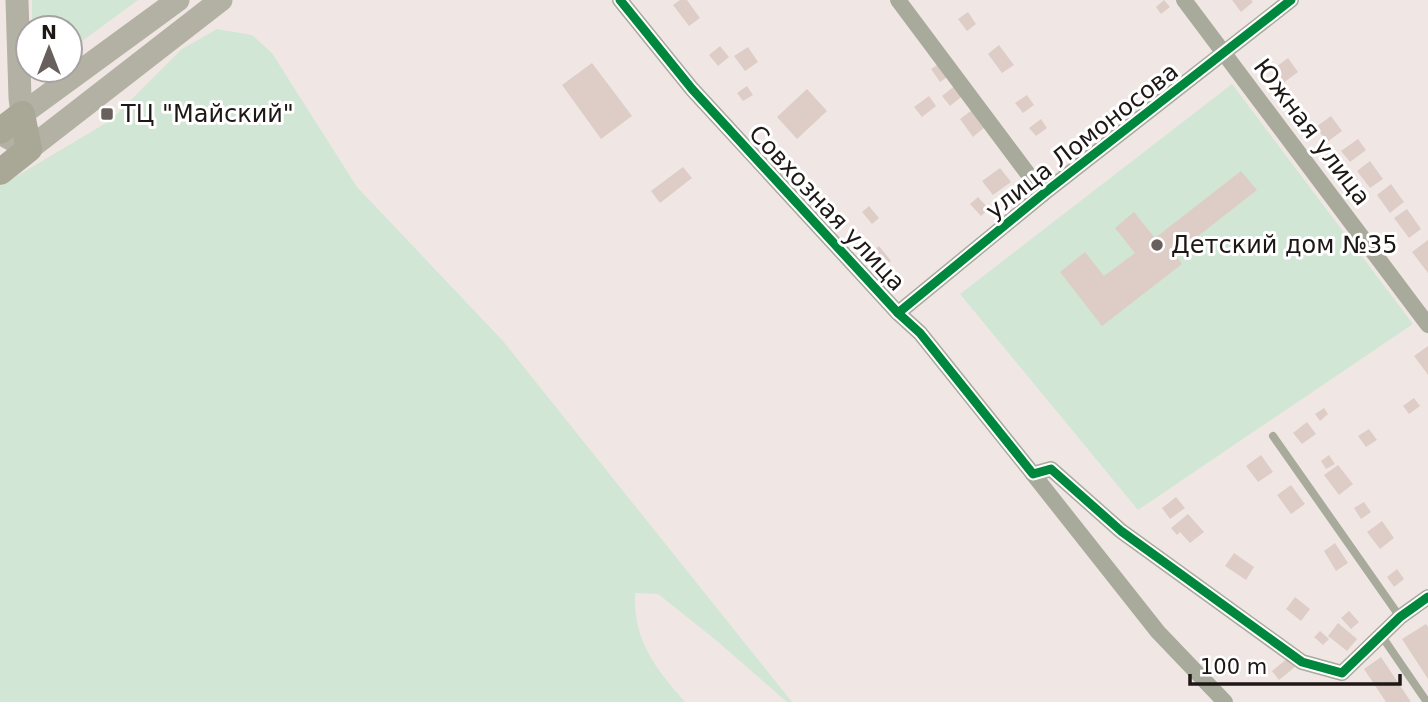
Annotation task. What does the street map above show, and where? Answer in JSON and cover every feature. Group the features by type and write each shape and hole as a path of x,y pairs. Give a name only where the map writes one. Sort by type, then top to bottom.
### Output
{"main road":[{"path":"17,0 20,98 29,149"},
{"path":"29,149 0,132 178,0"},
{"path":"0,172 221,0"}],"street":[{"name":"Совхозная улица","path":"620,0 692,89 898,313 920,333 1158,632 1225,702"},
{"path":"898,0 1043,194"},
{"name":"Южная улица","path":"1184,0 1428,325"},
{"name":"улица Ломоносова","path":"898,313 1043,194 1291,0"},
{"path":"1033,474 1051,469 1121,531 1302,662 1342,673 1400,617 1426,602"}],"lane":[{"path":"1273,436 1400,617"},
{"path":"1381,635 1427,702"}],"green space":[{"path":"32,0 138,0 84,40 84,14 32,14"},
{"path":"217,29 252,35 272,53 357,187 503,341 792,702 787,702 658,594 635,593 635,610 642,639 655,665 685,702 0,702 0,186 111,120 182,49"},
{"path":"1232,84 1413,324 1138,510 960,294"}],"building":[{"path":"680,0 687,0 700,18 689,26 673,5"},
{"path":"1164,0 1170,7 1161,14 1156,7"},
{"path":"1232,0 1251,0 1253,2 1241,12"},
{"path":"968,12 976,24 967,31 958,19"},
{"path":"999,45 1014,65 1002,73 988,54"},
{"path":"720,46 729,57 718,66 709,55"},
{"path":"748,47 758,62 745,71 734,56"},
{"path":"1288,58 1298,72 1282,84 1272,70"},
{"path":"592,63 632,116 601,139 562,85"},
{"path":"939,64 949,76 940,82 931,69"},
{"path":"957,84 965,94 950,106 942,96"},
{"path":"747,86 753,95 743,101 737,93"},
{"path":"807,89 827,111 797,139 777,117"},
{"path":"1027,95 1034,105 1023,113 1015,103"},
{"path":"929,96 936,106 922,117 914,107"},
{"path":"972,110 985,127 973,137 960,119"},
{"path":"1331,116 1342,131 1327,142 1316,127"},
{"path":"1041,119 1047,128 1036,136 1029,128"},
{"path":"1358,139 1366,150 1350,162 1341,151"},
{"path":"1370,161 1383,179 1370,188 1357,171"},
{"path":"683,167 692,178 660,203 651,191"},
{"path":"1000,168 1011,182 993,195 982,181"},
{"name":"Детский дом №35","path":"1241,171 1257,190 1175,254 1182,264 1102,326 1060,272 1085,252 1104,276 1135,253 1115,228 1134,212 1155,238"},
{"path":"1391,184 1404,202 1390,213 1377,195"},
{"path":"978,197 989,209 981,216 970,204"},
{"path":"869,206 879,218 872,224 862,212"},
{"path":"1407,209 1421,229 1409,238 1394,218"},
{"path":"1428,240 1428,273 1412,252"},
{"path":"879,246 891,261 879,270 868,255"},
{"path":"1428,346 1428,375 1414,356"},
{"path":"1414,398 1420,406 1409,414 1403,406"},
{"path":"1324,408 1328,414 1320,421 1315,414"},
{"path":"1307,422 1316,434 1302,444 1293,433"},
{"path":"1369,429 1377,440 1366,447 1358,436"},
{"path":"1261,455 1273,472 1258,482 1246,466"},
{"path":"1329,455 1335,464 1326,469 1321,461"},
{"path":"1338,465 1353,484 1339,495 1324,475"},
{"path":"1291,485 1305,504 1291,514 1277,495"},
{"path":"1176,497 1185,508 1170,519 1162,508"},
{"path":"1364,502 1371,512 1361,519 1354,508"},
{"path":"1188,514 1204,532 1190,543 1180,532 1177,535 1171,528"},
{"path":"1382,521 1394,538 1380,549 1367,532"},
{"path":"1335,543 1348,563 1336,571 1324,551"},
{"path":"1234,553 1254,567 1246,580 1225,566"},
{"path":"1397,569 1404,579 1394,587 1387,577"},
{"path":"1295,597 1310,609 1301,621 1286,609"},
{"path":"1349,611 1359,622 1351,629 1341,618"},
{"path":"1338,623 1357,639 1347,651 1328,636"},
{"path":"1426,624 1428,627 1428,679 1402,639"},
{"path":"1320,631 1329,639 1323,645 1314,637"},
{"path":"1381,657 1411,702 1386,702 1364,669"},
{"path":"1288,658 1295,667 1279,680 1272,671"}],"cycle path":[{"path":"620,0 692,89 898,313 920,333 1033,474 1051,469 1121,531 1302,662 1342,673 1400,617 1428,597"},
{"path":"898,313 1043,194 1291,0"}],"place":[{"name":"ТЦ \"Майский\"","path":"107,114"},
{"name":"Детский дом №35","path":"1157,245"}]}
